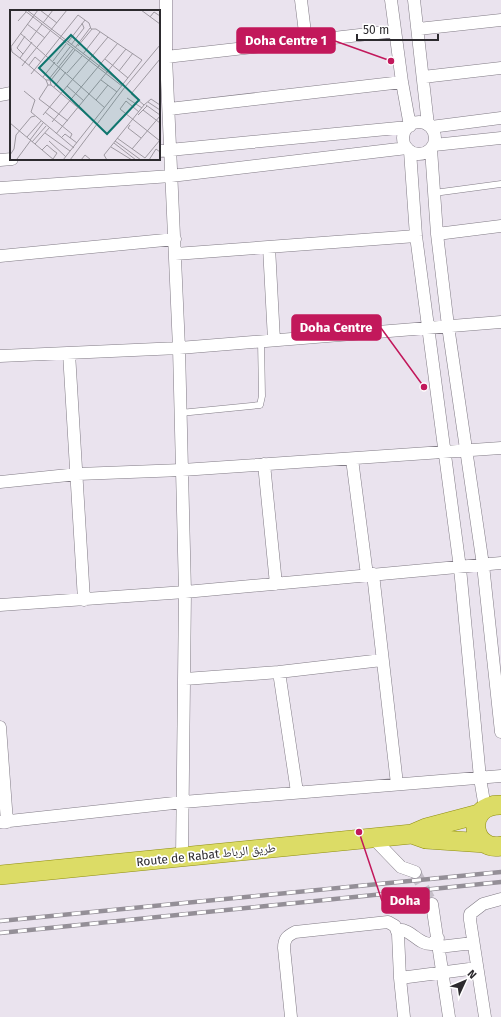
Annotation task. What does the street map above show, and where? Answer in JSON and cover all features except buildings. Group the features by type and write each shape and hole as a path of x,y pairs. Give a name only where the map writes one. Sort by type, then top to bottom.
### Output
{"main road":[{"name":"Route de Rabat طريق الرباط","path":"0,876 412,834 426,828 488,809"},
{"path":"488,809 475,826 477,833 493,845"},
{"name":"Route de Rabat طريق الرباط","path":"412,834 426,839 493,845"}],"street":[{"path":"166,0 166,57 163,77 169,110 165,151 171,176 176,254 185,592 182,858"},
{"path":"301,0 306,41"},
{"path":"392,0 409,126 404,134 404,142 408,150 416,236 460,568 480,778 488,809"},
{"path":"414,0 429,126 435,136 432,147 437,234 448,326 483,565 501,732"},
{"path":"418,29 501,20"},
{"path":"166,57 395,31"},
{"path":"423,77 501,68"},
{"path":"169,110 402,82"},
{"path":"0,95 10,93"},
{"path":"165,151 409,126 416,123 429,126 501,118"},
{"path":"0,188 171,176 408,150 421,154 432,147 501,138"},
{"path":"0,160 10,159"},
{"path":"437,234 501,226"},
{"path":"176,254 416,236"},
{"path":"0,256 175,239"},
{"path":"269,247 274,340"},
{"path":"0,356 179,348 501,322"},
{"path":"69,353 78,474 84,600"},
{"path":"0,482 78,474 182,470 501,448"},
{"path":"352,459 382,660 397,784"},
{"path":"264,464 276,584"},
{"path":"0,605 185,592 370,574 460,568 501,563"},
{"path":"185,679 279,672 382,660"},
{"path":"279,672 297,792"},
{"path":"0,727 3,822 183,802 501,776"},
{"path":"374,839 401,867 416,872"},
{"path":"485,1017 473,943 470,914 483,904 501,899"},
{"path":"432,904 449,1017"},
{"path":"291,1017 284,940 295,932 384,922 392,923 397,930 404,1017"},
{"path":"397,930 406,930 426,945 438,943 473,943"},
{"path":"400,978 477,968"}],"lane":[{"path":"434,193 501,184"},
{"path":"180,413 260,405 262,396 261,341"}],"tunnel":[{"path":"415,872 432,904"}],"railway":[{"path":"0,921 501,872"},
{"path":"0,933 501,882"}],"place":[{"name":"Doha Centre 1","path":"391,61"},
{"name":"Doha Centre","path":"424,387"},
{"name":"Doha","path":"359,832"}]}
